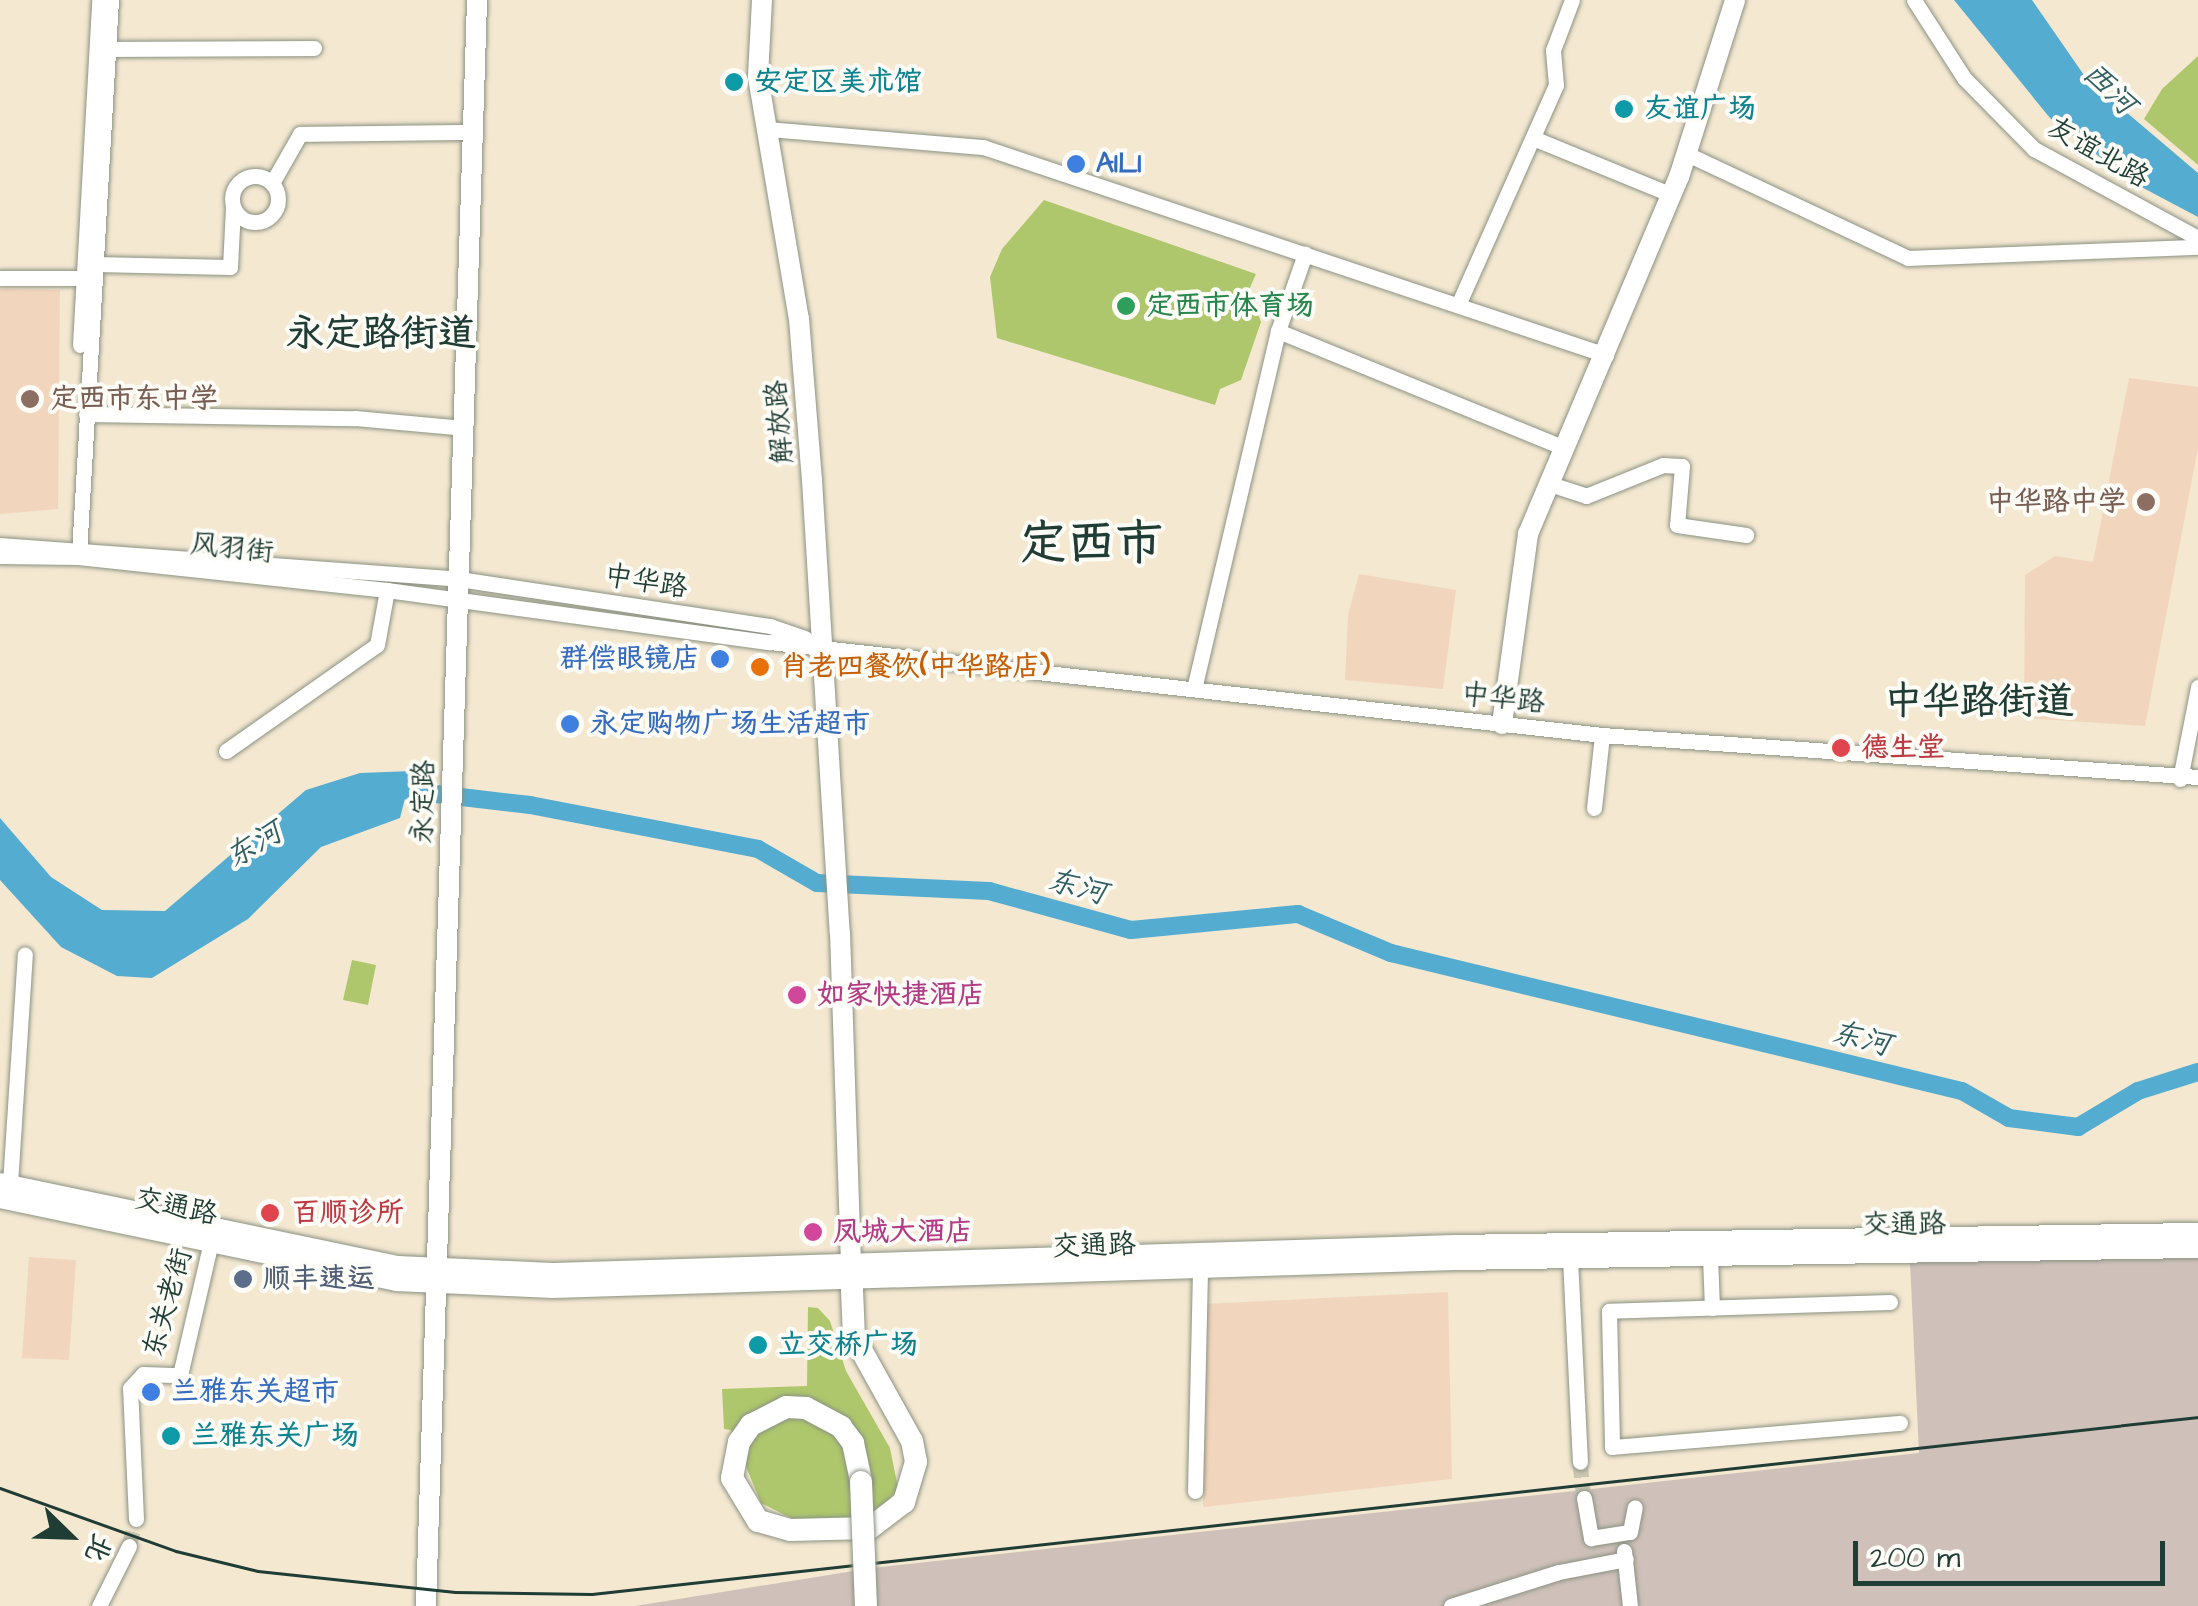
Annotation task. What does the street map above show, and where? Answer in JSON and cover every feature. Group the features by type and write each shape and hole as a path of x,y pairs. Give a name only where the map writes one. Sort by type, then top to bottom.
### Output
{"highway":[{"path":"851,1274 854,1337 912,1441 914,1472 904,1502 870,1528 774,1528 736,1495 733,1461 750,1426 786,1407 825,1414 841,1426 852,1443 861,1482 866,1606"}],"main road":[{"name":"永定路","path":"426,1606 440,1276 452,752 477,0"},
{"name":"解放路","path":"762,0 758,77 798,319 823,644 840,932 851,1274"},
{"path":"1502,724 1524,551 1672,195 1732,1"},
{"name":"交通路","path":"4,1188 211,1242 396,1281 440,1276"},
{"name":"交通路","path":"4,1188 440,1276 553,1288 1474,1244 2198,1233"},
{"name":"交通路","path":"851,1274 2198,1248"}],"street":[{"path":"74,552 83,278 100,0"},
{"path":"74,552 112,0"},
{"path":"1458,306 1556,85 1552,50 1572,0"},
{"name":"友谊北路","path":"1914,0 1964,78 2034,148 2198,238"},
{"path":"109,48 314,48"},
{"path":"768,129 983,147 1606,355"},
{"path":"233,207 245,220 262,221 278,200 272,184 300,134 474,132"},
{"path":"1532,138 1672,195"},
{"path":"1687,154 1908,258 2198,247"},
{"path":"95,264 230,267 234,189 247,177 272,184"},
{"path":"1194,689 1278,331 1305,254"},
{"path":"0,278 83,278"},
{"path":"1278,331 1566,448"},
{"path":"86,414 354,418 464,428"},
{"path":"1550,484 1586,496 1663,465 1682,466 1676,525 1746,535"},
{"name":"风羽街","path":"0,544 458,590"},
{"name":"风羽街","path":"0,556 74,552 387,590 458,590"},
{"path":"226,751 376,644 387,590"},
{"name":"中华路","path":"458,590 823,644 1602,735 2180,779 2198,777"},
{"path":"2180,779 2198,686"},
{"path":"1594,808 1602,735"},
{"name":"中华路","path":"2180,779 2198,787"},
{"path":"4,1188 25,954"},
{"name":"东关老街","path":"136,1518 130,1388 143,1374 180,1375 211,1242"},
{"path":"1710,1256 1712,1308"},
{"path":"1570,1258 1580,1462"},
{"path":"1195,1491 1200,1270"},
{"path":"1890,1302 1609,1310 1612,1447 1900,1424"},
{"path":"1584,1498 1591,1538 1617,1538 1630,1532 1635,1506"},
{"path":"1617,1538 1626,1559 1630,1606"},
{"path":"99,1606 129,1546"},
{"path":"1450,1606 1559,1572 1626,1559"}],"shaded area":[{"name":"定西市东中学","path":"0,289 60,290 58,509 0,514"},
{"name":"中华路中学","path":"2129,378 2198,387 2198,448 2145,726 2024,718 2025,575 2055,556 2093,562"},
{"path":"1359,574 1456,590 1443,689 1345,680 1348,615"},
{"path":"1909,1241 2198,1248 2198,1606 635,1606 872,1568 1919,1453"},
{"path":"29,1257 76,1260 69,1360 22,1358"},
{"path":"1448,1292 1452,1479 1203,1507 1204,1304"}],"green space":[{"path":"2198,56 2198,165 2144,119 2162,89"},
{"name":"定西市体育场","path":"1044,200 1256,274 1249,290 1261,322 1241,380 1220,389 1215,405 997,338 990,277 1002,249"},
{"path":"352,960 376,965 368,1005 343,1000"},
{"path":"808,1307 818,1308 830,1321 846,1371 890,1448 898,1488 878,1513 842,1522 793,1519 761,1503 731,1430 724,1429 722,1389 807,1386"}],"water":[{"path":"1954,0 2032,0 2086,78 2198,173 2198,217 2132,182 2050,118"},
{"path":"412,771 400,818 321,847 248,919 152,978 117,976 61,947 0,880 0,818 51,877 102,910 165,911 306,790 360,773"}],"waterway":[{"name":"东河","path":"388,798 402,790 530,805 758,849 817,883 989,891 1131,930 1298,914 1391,953 1962,1091 2009,1118 2078,1127 2138,1091 2198,1072"}],"tunnel":[{"path":"1580,1462 1584,1498"},
{"path":"129,1546 136,1519"}],"railway":[{"path":"0,1488 176,1551 258,1571 455,1592 592,1594 2198,1417"}],"place":[{"name":"安定区美术馆","path":"734,82"},
{"name":"友谊广场","path":"1624,109"},
{"name":"AILI","path":"1076,164"},
{"name":"定西市体育场","path":"1126,306"},
{"name":"定西市东中学","path":"30,399"},
{"name":"中华路中学","path":"2146,502"},
{"name":"群偿眼镜店","path":"720,659"},
{"name":"肖老四餐饮(中华路店)","path":"760,667"},
{"name":"永定购物广场生活超市","path":"570,724"},
{"name":"德生堂","path":"1841,748"},
{"name":"如家快捷酒店","path":"797,995"},
{"name":"百顺诊所","path":"270,1213"},
{"name":"凤城大酒店","path":"813,1232"},
{"name":"顺丰速运","path":"243,1279"},
{"name":"立交桥广场","path":"758,1345"},
{"name":"兰雅东关超市","path":"151,1392"},
{"name":"兰雅东关广场","path":"171,1436"}],"district":[{"name":"永定路街道","path":"381,335"},
{"name":"定西市","path":"1091,545"},
{"name":"中华路街道","path":"1979,703"}],"water label":[{"name":"西河","path":"2109,89"}]}
